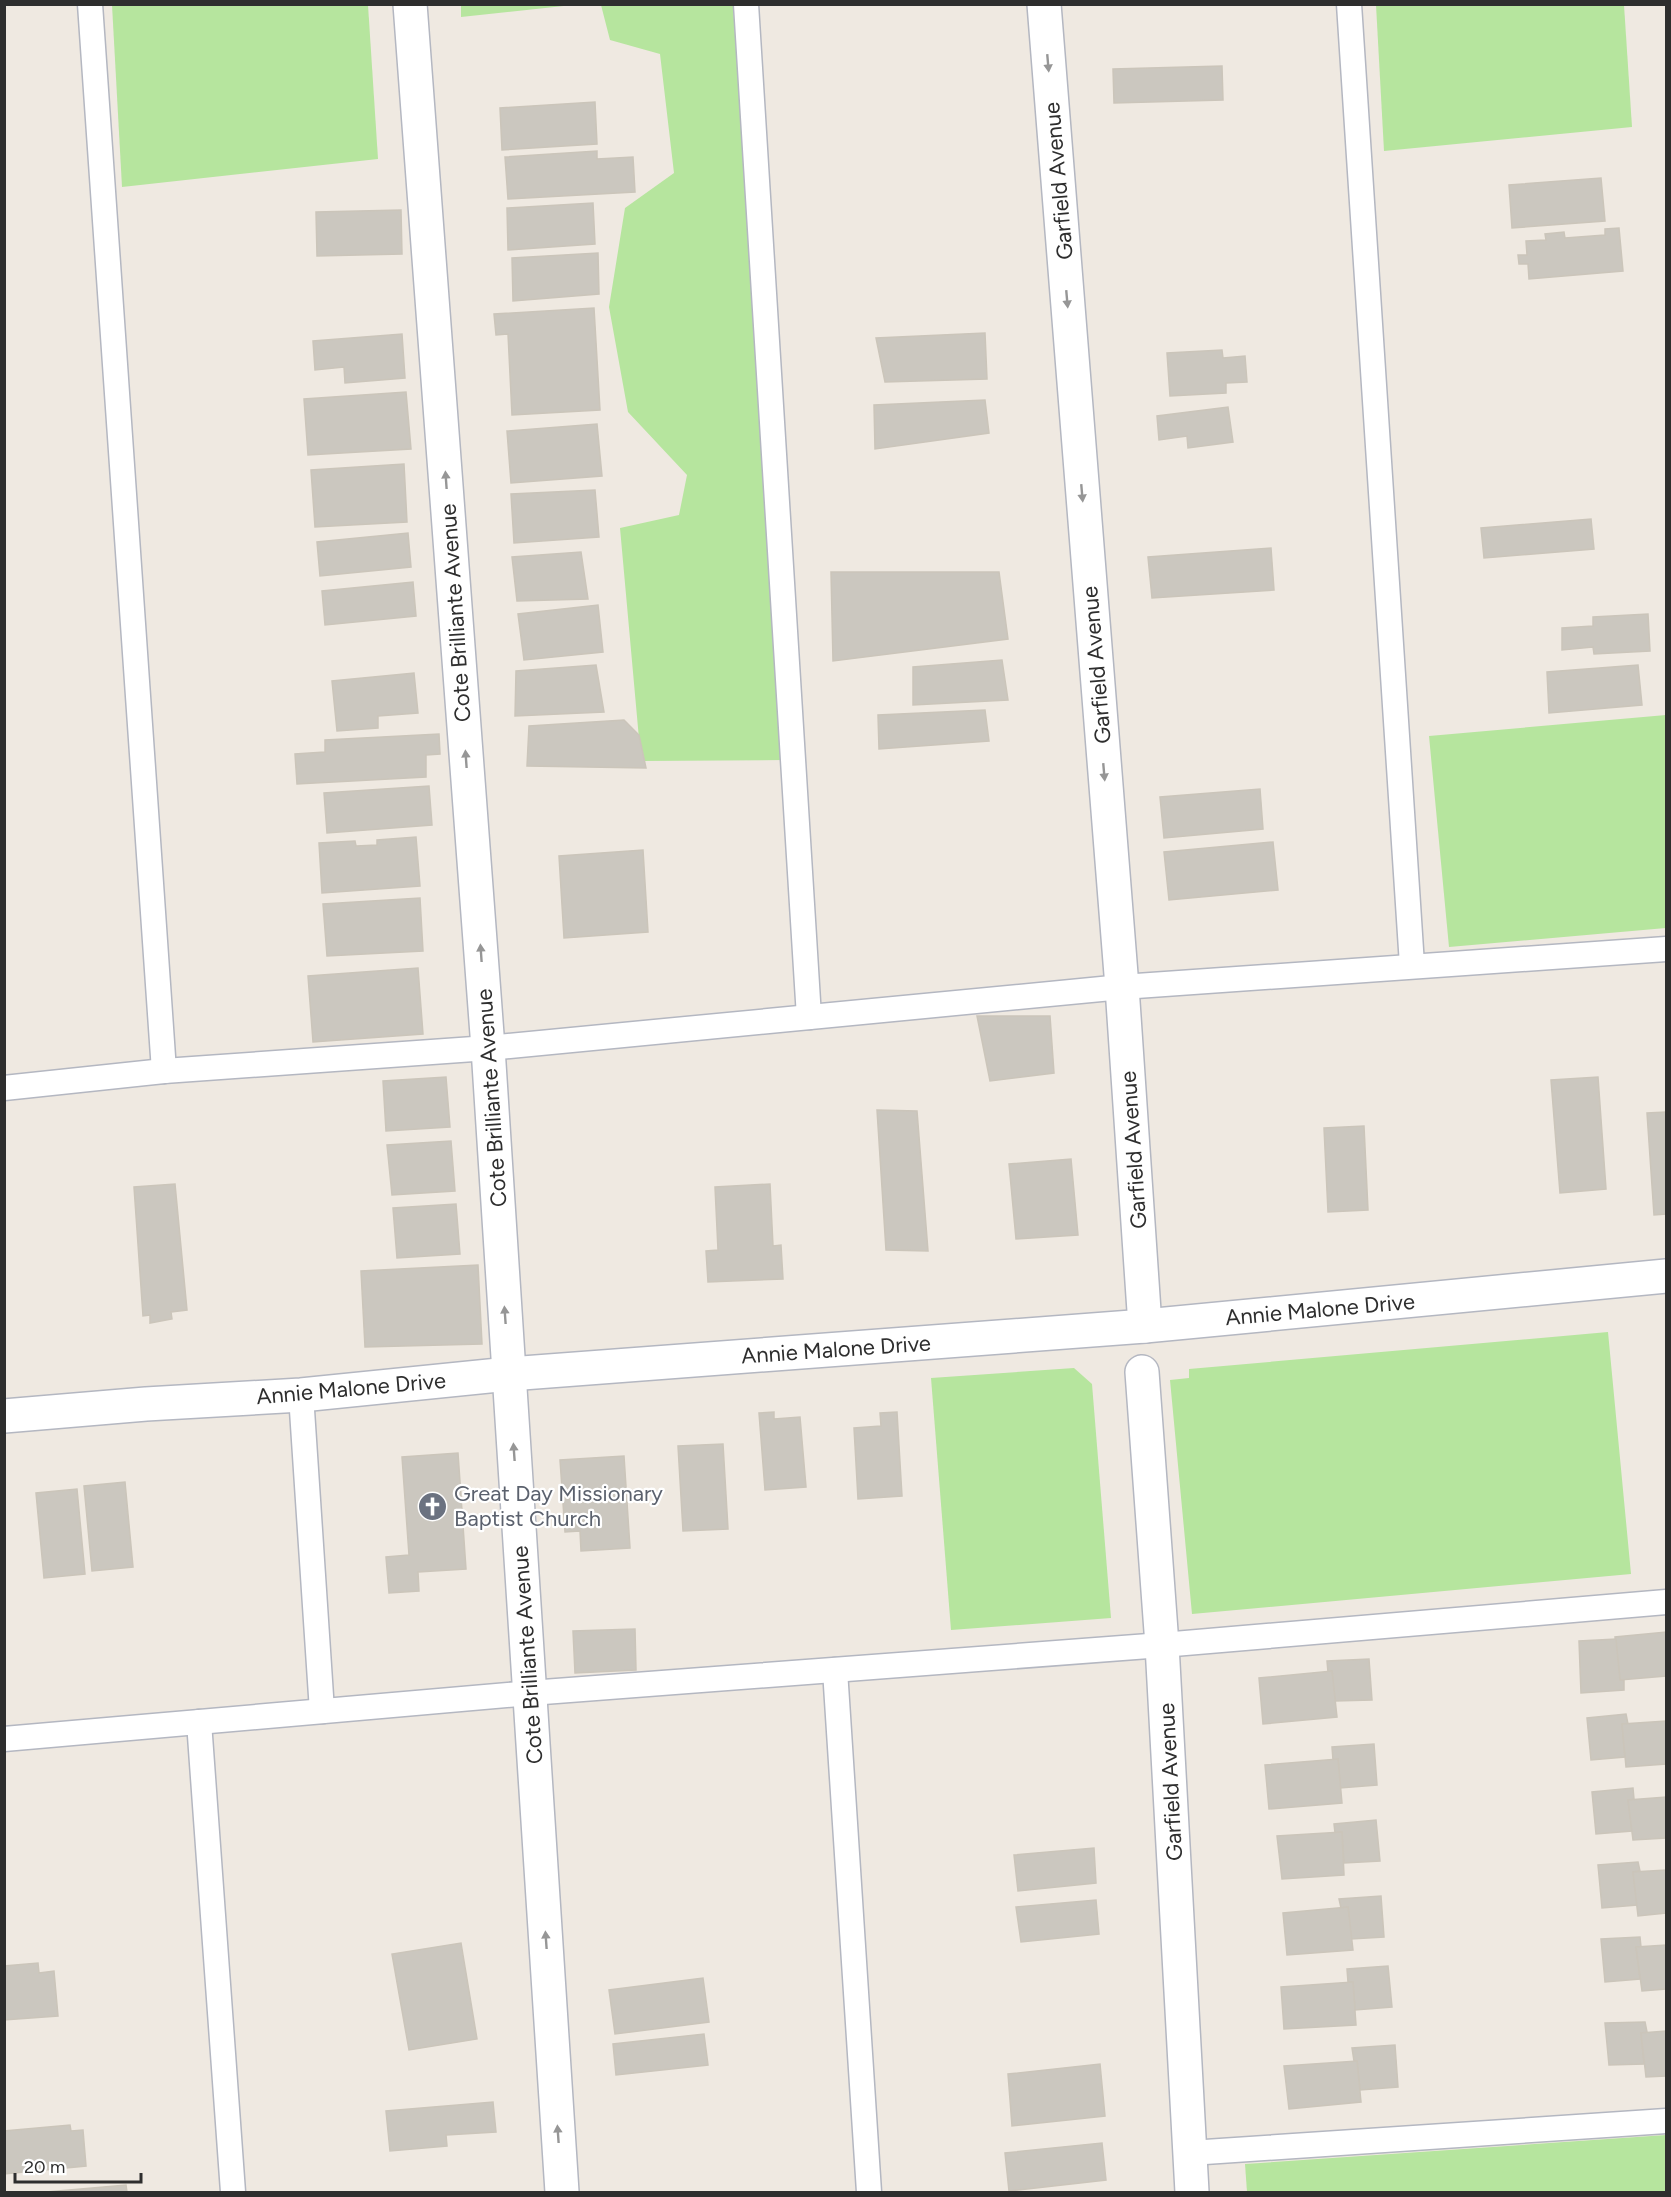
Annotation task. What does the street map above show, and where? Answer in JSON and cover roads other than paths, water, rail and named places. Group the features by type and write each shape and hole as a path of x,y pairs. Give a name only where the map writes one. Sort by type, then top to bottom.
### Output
{"street":[{"name":"Cote Brilliante Avenue","path":"410,4 488,1048 562,2193"},
{"name":"Garfield Avenue","path":"1044,4 1122,987 1145,1326"},
{"name":"Annie Malone Drive","path":"4,1416 146,1404 301,1395 509,1374 1145,1326 1666,1276"},
{"name":"Garfield Avenue","path":"1142,1372 1162,1645 1192,2193"}],"lane":[{"path":"90,4 164,1071"},
{"path":"746,4 809,1017"},
{"path":"1349,4 1412,965"},
{"path":"4,1088 164,1071 488,1048 1122,987 1666,949"},
{"path":"301,1395 322,1711"},
{"path":"4,1739 530,1693 1162,1645 1666,1602"},
{"path":"835,1670 869,2193"},
{"path":"199,1722 233,2193"},
{"path":"1190,2153 1666,2121"}],"place":[{"name":"Great Day Missionary Baptist Church","path":"433,1506"}]}
